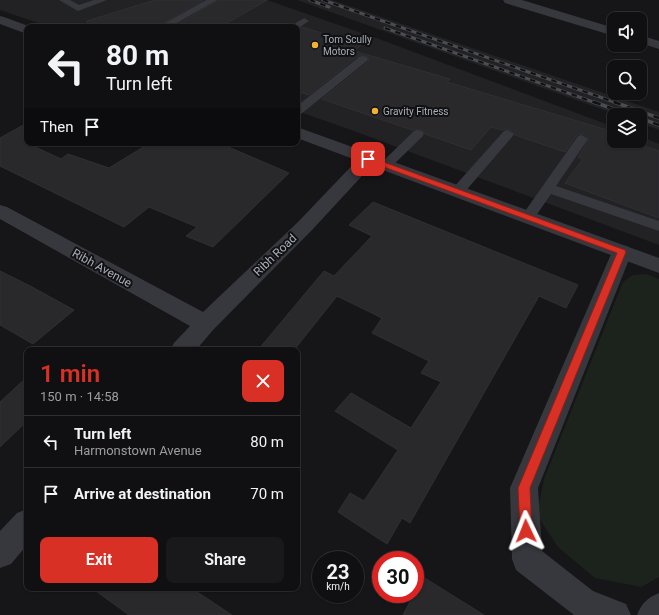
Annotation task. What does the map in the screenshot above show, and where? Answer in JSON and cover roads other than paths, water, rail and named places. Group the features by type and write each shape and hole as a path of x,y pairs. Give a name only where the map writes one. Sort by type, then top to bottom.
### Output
{"street":[{"path":"509,0 607,30"},
{"path":"538,8 552,0"},
{"path":"0,20 24,29"},
{"path":"647,42 659,45"},
{"path":"300,133 659,266"},
{"name":"Ribh Road","path":"185,347 205,324 305,226 377,162"},
{"name":"Ribh Avenue","path":"0,211 205,324"},
{"path":"615,615 583,604 527,559 524,488 622,252"},
{"path":"0,553 24,526"},
{"path":"653,615 659,609"}],"lane":[{"path":"63,0 78,8 103,0"},
{"path":"169,24 213,0"},
{"path":"299,24 304,21"},
{"path":"300,110 363,59"},
{"path":"377,162 418,134"},
{"path":"458,191 508,134"},
{"path":"528,217 582,139"},
{"path":"548,188 659,226"}],"railway":[{"path":"310,0 329,7"},
{"path":"323,0 617,103"},
{"path":"385,28 596,103"},
{"path":"594,102 611,108"},
{"path":"614,102 659,118"},
{"path":"647,121 659,125"}],"place":[{"name":"Tom Scully Motors","path":"315,45"},
{"name":"Gravity Fitness","path":"375,111"}]}
